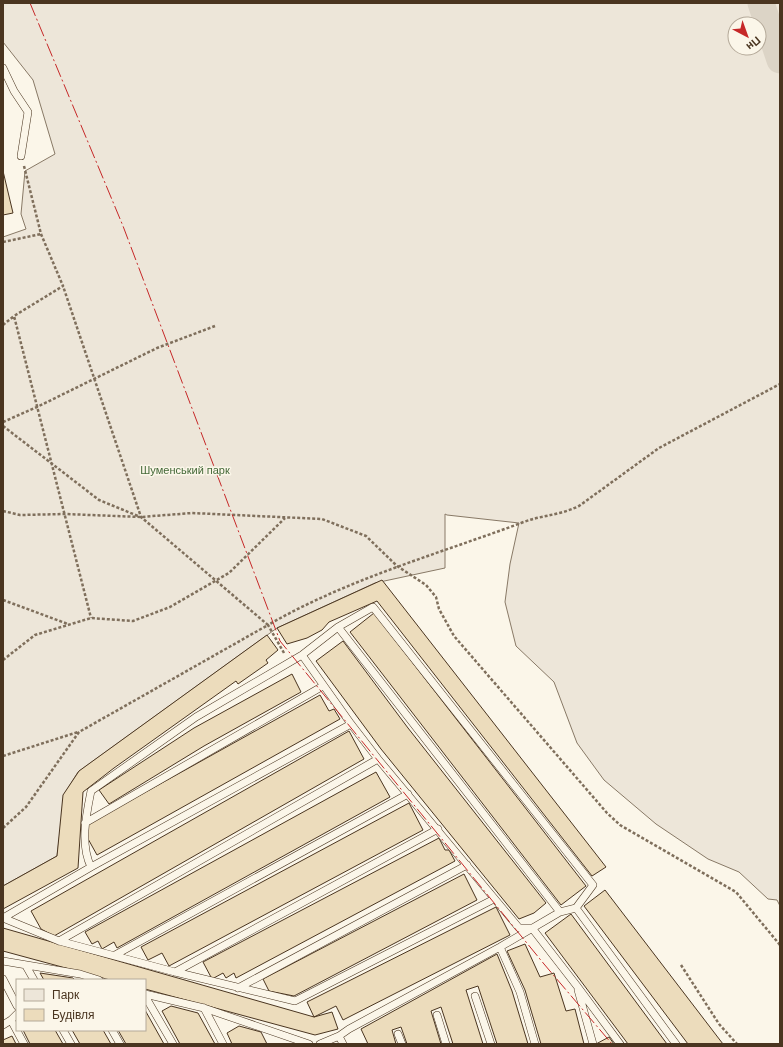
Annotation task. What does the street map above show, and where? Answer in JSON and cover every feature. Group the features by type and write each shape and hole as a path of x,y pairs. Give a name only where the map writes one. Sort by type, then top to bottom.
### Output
{"lane":[{"path":"3,68 14,91 28,112 21,156"},
{"path":"91,867 87,858 85,823 91,791 196,717 302,655 338,627 373,607 593,885 576,908 560,912 500,947 348,1029 339,1036 320,1044"},
{"path":"338,627 560,912"},
{"path":"302,655 323,686 378,759 438,829 494,899 519,928 532,928"},
{"path":"85,823 323,686"},
{"path":"351,724 91,867 3,918 59,941 295,1002 494,899"},
{"path":"59,941 378,759"},
{"path":"115,956 408,794"},
{"path":"175,972 438,829"},
{"path":"238,988 467,865"},
{"path":"576,908 676,1044"},
{"path":"532,928 620,1044"},
{"path":"500,947 520,992 535,1044"},
{"path":"3,962 93,979"},
{"path":"26,966 33,979"},
{"path":"3,978 16,1004"},
{"path":"577,986 593,1044"},
{"path":"146,995 204,1008 309,1044"},
{"path":"475,996 491,1044"},
{"path":"146,997 172,1044"},
{"path":"204,1008 223,1044"},
{"path":"3,1025 16,1015"},
{"path":"437,1015 446,1044"},
{"path":"11,1020 16,1029"},
{"path":"17,1031 24,1044"},
{"path":"64,1031 71,1044"},
{"path":"113,1031 120,1044"},
{"path":"398,1034 402,1044"},
{"path":"339,1036 343,1044"}],"path":[{"path":"21,156 41,234 63,286 141,517"},
{"path":"3,242 41,234"},
{"path":"3,325 14,316 63,286"},
{"path":"14,316 91,618"},
{"path":"3,422 157,348 215,326"},
{"path":"3,756 79,732 296,610 354,583 396,566 489,535 532,518 553,515 579,506 659,448 780,384"},
{"path":"3,426 99,500 141,517 268,626 289,662"},
{"path":"3,660 35,635 68,624 91,618 133,621 170,607 229,573 285,517"},
{"path":"3,600 68,624"},
{"path":"3,828 26,807 79,732"},
{"path":"681,965 719,1024 738,1044"}],"green space":[{"name":"Шуменський парк","path":"3,3 780,3 780,906 777,900 768,899 739,872 708,859 656,824 604,780 577,743 554,682 516,646 505,602 510,564 519,523 445,514 445,568 375,583 277,628 78,772 65,793 57,856 3,886 3,237 26,229 21,214 25,171 55,154 33,80 3,42"}],"building":[{"path":"3,171 13,213 3,215"},
{"path":"382,580 606,867 592,876 377,601 329,622 322,630 307,638 287,644 277,628"},
{"path":"374,613 586,886 561,905 350,632"},
{"path":"267,635 278,650 266,660 268,663 238,684 236,681 114,768 83,792 78,868 3,909 3,886 57,856 63,795 79,771"},
{"path":"343,641 408,728 546,903 534,913 519,919 381,749 316,661"},
{"path":"292,674 301,692 204,746 109,804 99,790 194,728"},
{"path":"320,695 329,711 334,709 340,719 97,855 87,837 88,824"},
{"path":"349,731 364,759 54,936 41,929 31,911"},
{"path":"376,772 390,797 117,948 114,942 102,949 98,941 92,944 85,932"},
{"path":"409,803 423,830 169,966 162,953 148,960 141,947"},
{"path":"439,838 445,850 449,850 455,861 236,978 234,973 226,978 223,973 212,979 203,962"},
{"path":"464,874 477,900 294,996 269,991 263,979"},
{"path":"605,890 723,1044 688,1044 584,906"},
{"path":"496,907 510,935 343,1020 336,1006 314,1017 307,1002"},
{"path":"571,914 667,1044 628,1044 545,933"},
{"path":"3,928 314,1017 332,1012 338,1029 315,1035 146,989 146,979 106,979 3,951"},
{"path":"525,944 540,977 554,973 566,1011 575,1009 584,1044 541,1044 525,990 507,951"},
{"path":"497,954 512,991 528,1044 497,1044 478,986 466,990 483,1044 453,1044 441,1007 431,1011 441,1044 407,1044 401,1027 392,1030 396,1044 368,1044 361,1029"},
{"path":"40,973 74,979 43,979"},
{"path":"171,1006 198,1013 215,1044 180,1044 162,1011"},
{"path":"146,1012 164,1044 126,1044 119,1031 146,1031"},
{"path":"239,1026 261,1032 267,1044 232,1044 227,1033"},
{"path":"24,1031 56,1031 63,1044 30,1044"},
{"path":"73,1031 104,1031 111,1044 80,1044"},
{"path":"12,1036 16,1044 3,1044 3,1040"},
{"path":"609,1037 614,1044 596,1044"}],"waterway":[{"path":"761,3 780,60"}],"power":[{"path":"30,3 123,226 280,641 544,964 612,1044"}]}
